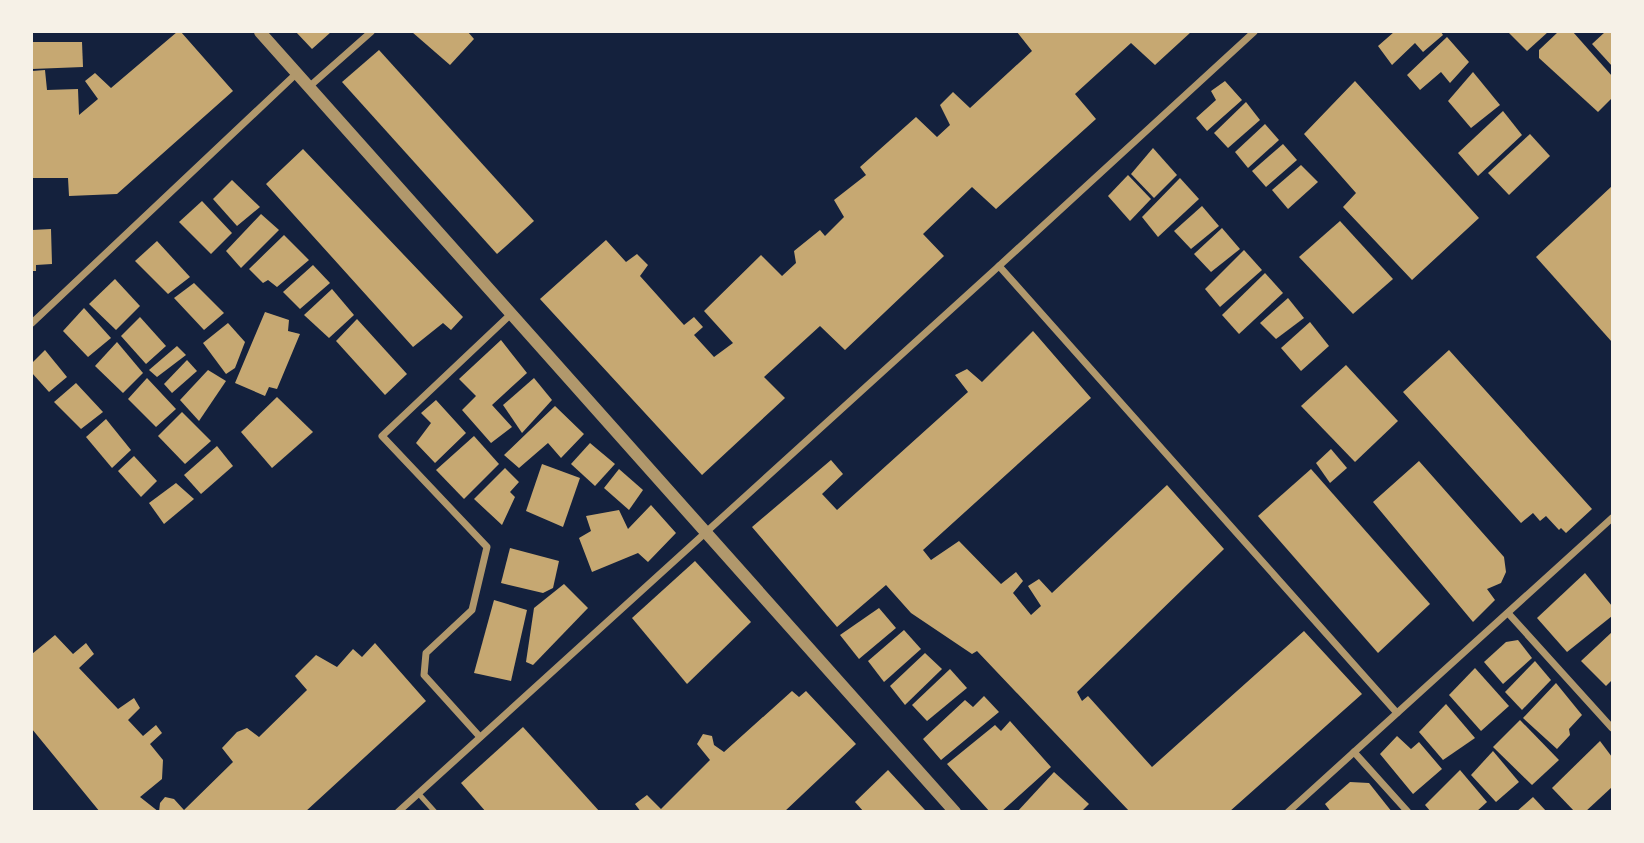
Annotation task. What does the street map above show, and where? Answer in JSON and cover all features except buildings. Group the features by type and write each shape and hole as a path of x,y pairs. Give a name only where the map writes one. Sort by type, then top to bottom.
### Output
{"street":[{"path":"260,32 954,811"},
{"path":"310,86 371,32"},
{"path":"398,811 999,267 1254,32"},
{"path":"32,323 298,73"},
{"path":"999,267 1397,713"},
{"path":"480,737 424,676 426,653 472,610 487,547 382,436 511,313"},
{"path":"1288,811 1612,519"},
{"path":"1508,613 1612,728"},
{"path":"1354,752 1408,811"}],"lane":[{"path":"418,793 435,811"}]}
